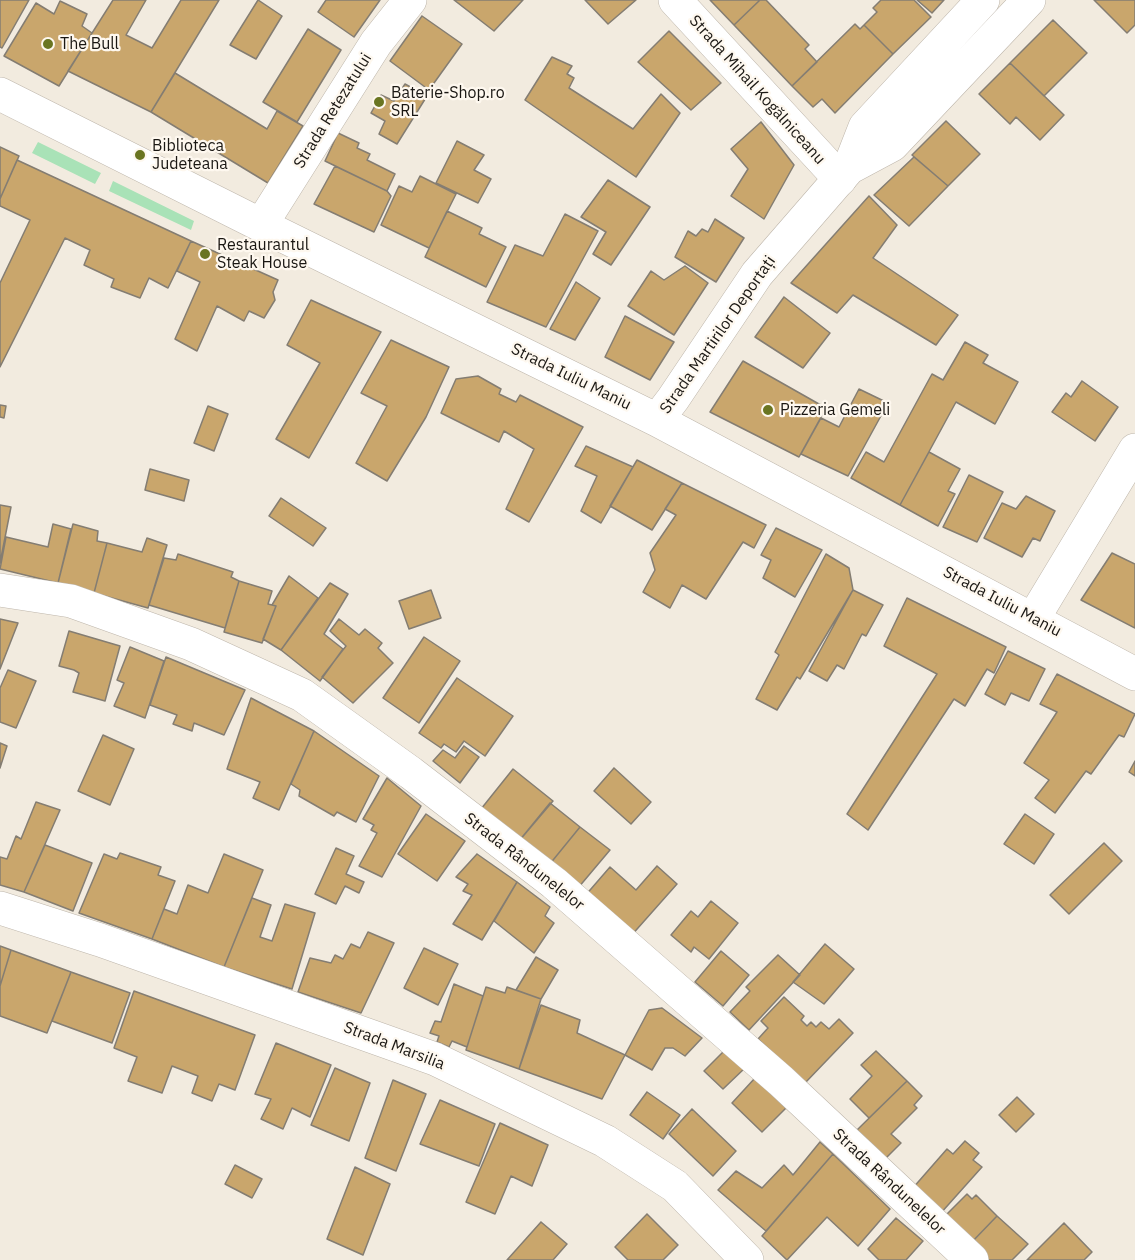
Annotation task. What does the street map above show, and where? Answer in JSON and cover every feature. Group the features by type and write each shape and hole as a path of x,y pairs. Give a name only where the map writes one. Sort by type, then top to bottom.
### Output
{"street":[{"name":"Strada Retezatului","path":"261,225 376,43 410,0"},
{"name":"Strada Mihail Kogălniceanu","path":"675,0 844,174"},
{"name":"Strada Martirilor Deportați","path":"657,420 757,274 844,174 865,127 983,0"},
{"name":"Strada Martirilor Deportați","path":"844,174 892,145 1029,0"},
{"name":"Strada Iuliu Maniu","path":"0,94 657,420 1034,618 1135,674"},
{"path":"1034,618 1135,450"},
{"name":"Strada Rândunelelor","path":"0,590 71,601 191,644 302,695 411,773 554,883 781,1081 972,1260"},
{"name":"Strada Marsilia","path":"0,908 100,940 435,1059 605,1141 675,1186 747,1260"}],"green space":[{"path":"38,142 101,173 95,184 32,153"},
{"path":"113,181 194,221 191,230 109,191"}],"building":[{"path":"0,0 29,0 2,48 0,47"},
{"path":"113,0 146,0 126,35 152,48 181,0 219,0 151,112 68,71"},
{"path":"258,0 282,16 256,59 230,45"},
{"path":"326,0 380,0 354,37 318,12"},
{"path":"454,0 523,0 494,31"},
{"path":"585,0 636,0 608,24"},
{"path":"710,0 760,0 734,25"},
{"path":"760,0 766,0 809,45 805,49 817,62 792,86 734,25"},
{"path":"881,0 914,0 931,17 893,54 864,25 877,12 873,8"},
{"path":"917,0 944,0 932,13"},
{"path":"1094,0 1135,0 1135,25 1127,33"},
{"name":"The Bull","path":"60,1 87,14 82,26 92,33 59,86 4,56 36,3 54,14"},
{"path":"422,16 462,44 429,90 390,61"},
{"path":"1053,20 1087,53 1044,96 1010,63"},
{"path":"855,24 860,29 864,25 893,54 835,113 822,99 813,107 792,86"},
{"path":"308,29 341,50 297,122 263,102"},
{"path":"669,31 721,83 691,110 638,62"},
{"path":"552,57 572,66 567,74 574,78 569,88 633,129 661,94 680,113 636,177 525,100"},
{"path":"1010,63 1064,115 1040,140 1016,117 1010,124 979,94"},
{"path":"175,73 267,129 277,111 303,126 268,183 151,112"},
{"path":"405,84 427,96 397,144 379,134 385,121 371,113 381,95 394,101"},
{"path":"946,121 980,154 948,186 912,155"},
{"path":"761,122 794,165 764,219 731,196 748,169 731,149"},
{"path":"338,133 359,143 357,148 370,154 367,160 395,174 387,191 325,161"},
{"path":"457,141 484,155 474,170 491,179 478,203 436,183"},
{"path":"0,147 19,156 0,199"},
{"path":"914,157 948,186 909,226 874,195"},
{"path":"17,160 191,241 168,288 149,278 140,298 111,287 114,279 84,265 90,250 65,238 0,367 0,283 30,220 0,206 0,199"},
{"path":"335,166 387,191 391,196 374,232 314,204"},
{"path":"420,176 456,194 429,248 381,225 399,186 412,192"},
{"path":"608,180 650,207 611,265 593,254 606,232 581,217"},
{"path":"869,196 897,225 873,258 958,315 936,345 853,295 837,313 791,283"},
{"path":"447,211 482,228 479,234 506,247 486,287 425,257"},
{"path":"565,214 598,231 546,327 487,302 515,245 543,256"},
{"path":"715,219 744,238 716,282 675,257 688,231 696,236 702,229 708,232"},
{"path":"191,241 278,280 273,292 275,300 264,318 249,311 244,321 217,306 197,351 175,339 200,282 177,271"},
{"path":"685,266 708,283 674,335 628,306 651,271 664,280"},
{"path":"576,282 600,298 575,340 550,329"},
{"path":"784,297 830,333 803,368 755,337"},
{"path":"311,300 381,332 309,458 276,439 320,363 287,345"},
{"path":"625,316 674,342 650,380 605,357"},
{"path":"391,340 449,367 426,417 387,481 356,463 387,406 361,393"},
{"path":"965,342 988,355 983,363 1018,382 995,424 956,402 900,505 851,478 866,452 884,462 932,374 943,380"},
{"name":"Pizzeria Gemeli","path":"743,361 826,408 799,457 710,412"},
{"path":"478,376 501,389 499,394 516,402 520,395 583,427 529,522 506,509 534,449 504,431 499,442 441,413 456,379"},
{"path":"1082,381 1118,407 1095,441 1052,412 1066,393 1071,397"},
{"path":"859,389 888,403 848,476 801,454 821,418 839,427"},
{"path":"0,405 6,406 4,418 0,417"},
{"path":"208,406 228,414 214,451 194,443"},
{"path":"586,446 633,467 601,523 581,511 597,476 575,466"},
{"path":"929,452 960,469 948,491 955,494 938,526 900,505"},
{"path":"637,460 682,483 652,530 610,506"},
{"path":"150,469 189,480 184,501 145,490"},
{"path":"969,475 1003,492 977,542 943,527"},
{"path":"682,483 766,525 754,548 743,542 706,599 682,585 670,608 643,592 655,570 650,553 676,515 665,509"},
{"path":"1026,496 1055,511 1040,541 1033,538 1022,557 984,538 1002,503 1016,509"},
{"path":"281,498 326,528 313,546 269,516"},
{"path":"0,505 11,507 0,563"},
{"path":"53,524 71,529 58,583 0,569 6,537 48,547"},
{"path":"73,524 98,531 97,541 107,543 94,593 58,583"},
{"path":"776,528 822,550 795,597 763,578 771,560 761,555"},
{"path":"147,538 167,545 148,608 94,593 107,543 142,552"},
{"path":"1112,553 1135,564 1135,628 1081,600"},
{"path":"178,554 233,572 231,577 239,581 225,628 149,605 164,558 176,560"},
{"path":"826,554 849,568 853,590 800,679 797,677 777,710 756,699 779,655 775,652"},
{"path":"289,576 318,598 281,650 263,639 276,606 272,605"},
{"path":"239,581 272,591 268,604 276,606 262,643 224,632"},
{"path":"330,583 348,594 324,634 343,649 320,681 281,650"},
{"path":"431,590 441,618 409,629 399,601"},
{"path":"853,590 883,605 866,636 862,634 844,669 837,665 827,681 809,671"},
{"path":"907,598 1006,647 994,673 987,669 965,706 954,699 868,830 847,814 937,674 884,646"},
{"path":"0,619 18,623 0,669"},
{"path":"339,619 359,635 365,629 382,643 378,648 393,663 353,703 322,677 346,646 330,631"},
{"path":"69,631 120,646 105,701 73,692 79,673 59,666"},
{"path":"424,637 460,661 419,723 383,698"},
{"path":"130,647 164,661 145,718 114,706 124,683 117,680"},
{"path":"1008,651 1045,669 1029,701 1011,693 1005,705 985,694"},
{"path":"166,657 245,690 224,735 194,723 192,731 173,724 177,715 150,705"},
{"path":"8,670 36,681 16,728 0,722 0,688"},
{"path":"1057,674 1135,714 1124,737 1119,735 1091,774 1086,771 1055,813 1035,798 1049,780 1024,763 1057,712 1040,704"},
{"path":"457,678 513,716 485,756 464,741 456,752 444,744 441,748 419,733"},
{"path":"251,698 314,731 279,810 253,798 260,782 227,769"},
{"path":"314,731 379,776 356,822 337,812 334,816 299,796 300,790 291,784"},
{"path":"103,735 134,749 110,805 78,791"},
{"path":"0,743 7,746 0,768"},
{"path":"464,746 479,757 460,783 433,761 443,750 455,758"},
{"path":"1135,761 1135,776 1129,772"},
{"path":"614,768 651,802 631,824 594,791"},
{"path":"513,769 553,801 519,841 481,809"},
{"path":"387,778 421,806 382,877 359,866 377,833 371,830 374,825 363,819"},
{"path":"36,802 60,810 24,892 0,885 0,857 7,859 16,836 21,839"},
{"path":"550,803 580,827 549,865 519,841"},
{"path":"426,814 465,841 437,881 398,854"},
{"path":"1025,814 1054,834 1034,864 1004,844"},
{"path":"580,827 610,850 578,888 549,865"},
{"path":"1104,843 1122,861 1069,914 1050,895"},
{"path":"45,845 92,863 73,911 24,892"},
{"path":"336,848 354,856 346,874 364,882 359,893 345,886 336,904 315,894"},
{"path":"120,853 161,867 158,875 175,881 152,939 79,913 104,854 117,859"},
{"path":"224,854 263,870 224,967 152,939 164,909 177,914 188,885 208,893"},
{"path":"477,854 517,882 482,940 453,924 472,895 463,891 468,884 456,877"},
{"path":"657,866 677,884 630,937 584,897 610,867 636,890"},
{"path":"517,882 550,907 545,916 554,923 534,953 494,921"},
{"path":"252,898 271,905 260,937 272,941 285,904 315,913 292,989 224,967"},
{"path":"711,901 738,923 709,959 694,947 691,952 671,935 691,911 698,917"},
{"path":"368,932 394,943 361,1013 298,992 310,958 331,963 335,955 343,959 351,944 360,948"},
{"path":"825,944 854,969 824,1004 793,982"},
{"path":"0,946 11,950 0,986"},
{"path":"424,948 458,964 438,1005 404,988"},
{"path":"11,950 71,972 47,1033 0,1016 0,986"},
{"path":"721,951 749,975 723,1006 695,982"},
{"path":"778,955 800,975 749,1030 730,1012 750,991 746,987"},
{"path":"536,957 558,970 541,999 516,990"},
{"path":"71,972 130,993 112,1043 52,1021"},
{"path":"454,984 483,996 467,1047 452,1041 449,1047 437,1042 439,1036 430,1033 435,1021 441,1022"},
{"path":"486,987 505,993 507,987 541,999 519,1069 466,1050"},
{"path":"134,991 255,1035 235,1090 219,1084 212,1101 192,1093 198,1076 172,1066 162,1093 128,1081 137,1057 114,1048"},
{"path":"784,997 804,1016 801,1020 807,1026 811,1022 816,1027 821,1022 829,1029 839,1019 853,1033 805,1083 758,1039 768,1028 761,1021"},
{"path":"541,1005 580,1020 577,1033 625,1055 602,1099 519,1069"},
{"path":"662,1008 702,1038 685,1056 673,1048 665,1048 652,1070 625,1055 649,1010"},
{"path":"276,1043 331,1065 310,1117 292,1108 283,1129 261,1119 271,1099 255,1094"},
{"path":"727,1048 746,1067 723,1089 704,1071"},
{"path":"876,1051 907,1081 869,1118 850,1099 872,1076 861,1065"},
{"path":"335,1068 370,1083 349,1141 311,1125"},
{"path":"755,1078 786,1108 762,1132 732,1103"},
{"path":"393,1080 426,1094 396,1171 365,1158"},
{"path":"907,1081 922,1096 914,1105 917,1108 891,1134 901,1143 886,1158 857,1130"},
{"path":"647,1092 680,1115 663,1139 630,1115"},
{"path":"1017,1097 1034,1114 1016,1132 999,1115"},
{"path":"440,1100 495,1124 479,1166 420,1144"},
{"path":"692,1109 736,1151 713,1176 669,1134"},
{"path":"500,1123 548,1145 532,1186 511,1176 495,1214 466,1202"},
{"path":"965,1141 979,1153 973,1160 982,1167 940,1214 912,1189 947,1149 953,1154"},
{"path":"820,1142 833,1154 766,1231 718,1190 736,1171 762,1188 784,1165 793,1175"},
{"path":"833,1154 890,1209 858,1246 827,1217 787,1260 762,1236"},
{"path":"235,1165 262,1179 252,1198 225,1184"},
{"path":"355,1167 390,1184 363,1255 327,1239"},
{"path":"967,1194 972,1199 976,1195 997,1216 970,1244 943,1218"},
{"path":"647,1214 678,1245 663,1260 628,1260 615,1247"},
{"path":"997,1216 1028,1244 1012,1260 988,1260 970,1244"},
{"path":"896,1218 923,1241 906,1260 879,1260 868,1249"},
{"path":"541,1222 567,1244 553,1260 507,1260"},
{"path":"1064,1223 1092,1252 1084,1260 1027,1260"}],"place":[{"name":"The Bull","path":"48,44"},
{"name":"Baterie-Shop.ro SRL","path":"379,102"},
{"name":"Biblioteca Judeteana","path":"140,155"},
{"name":"Restaurantul Steak House","path":"205,254"},
{"name":"Pizzeria Gemeli","path":"768,410"}]}
